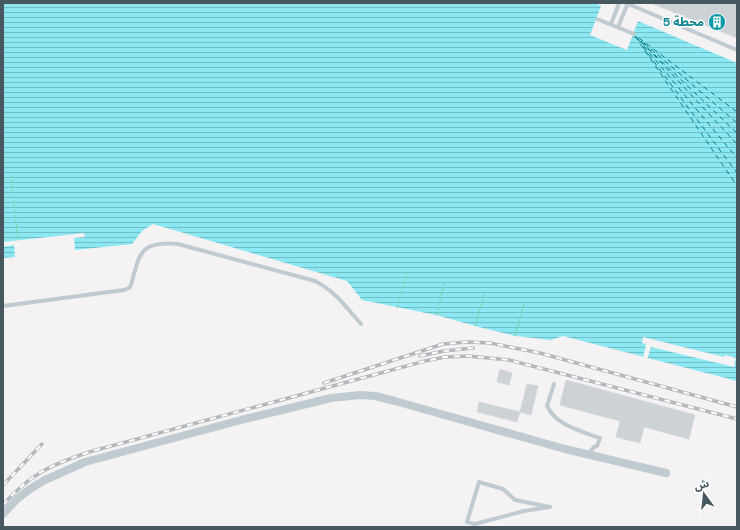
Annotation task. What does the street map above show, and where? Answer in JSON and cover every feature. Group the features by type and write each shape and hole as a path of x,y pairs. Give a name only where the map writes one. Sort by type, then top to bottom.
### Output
{"street":[{"path":"3,514 17,499 30,489 85,462 241,420 346,396 375,396 395,400 565,449 666,473"}],"lane":[{"path":"611,24 619,3"},
{"path":"618,27 627,3 737,50"},
{"path":"597,19 634,34"},
{"path":"3,306 124,290 129,288 131,285 138,260 142,252 155,244 165,243 178,244 315,281 328,288 338,296 361,324"},
{"path":"554,384 547,406 551,414 565,425 600,438 598,446 594,447 588,454"},
{"path":"478,482 503,489 515,500 550,507 524,511 475,524 467,522 478,482"}],"path":[{"path":"11,175 18,240"},
{"path":"397,308 407,272"},
{"path":"436,315 445,282"},
{"path":"476,326 485,292"},
{"path":"515,336 524,304"}],"water":[{"path":"3,3 595,3 601,6 590,35 627,50 638,21 737,63 737,381 563,336 551,340 515,336 436,315 362,300 347,281 153,224 142,231 132,244 75,250 74,238 85,237 84,233 3,242"},
{"path":"14,245 15,257 3,258 3,247"}],"pier":[{"path":"643,337 724,357 725,355 736,358 734,367 651,347 647,360 643,359 646,344 642,343"}],"building":[{"name":"محطة 5","path":"651,3 737,3 737,38"},
{"path":"500,369 512,373 509,385 497,382"},
{"path":"566,380 695,415 689,439 644,427 640,443 616,437 620,421 560,405"},
{"path":"527,384 538,386 531,415 520,412"},
{"path":"479,402 520,412 517,422 477,412"}],"ferry route":[{"path":"635,36 737,186"},
{"path":"635,36 737,133"},
{"path":"639,38 737,112"},
{"path":"638,39 737,158"},
{"path":"641,41 737,144"},
{"path":"644,43 737,123"},
{"path":"643,47 737,173"}],"railway":[{"path":"324,383 443,344 468,342 490,343 540,353 737,407"},
{"path":"420,356 444,351 473,348"},
{"path":"3,505 22,485 32,478 52,466 89,452 425,361 445,357 468,356 509,360 737,419"},
{"path":"3,485 42,444"}],"place":[{"name":"محطة 5","path":"717,22"}]}
